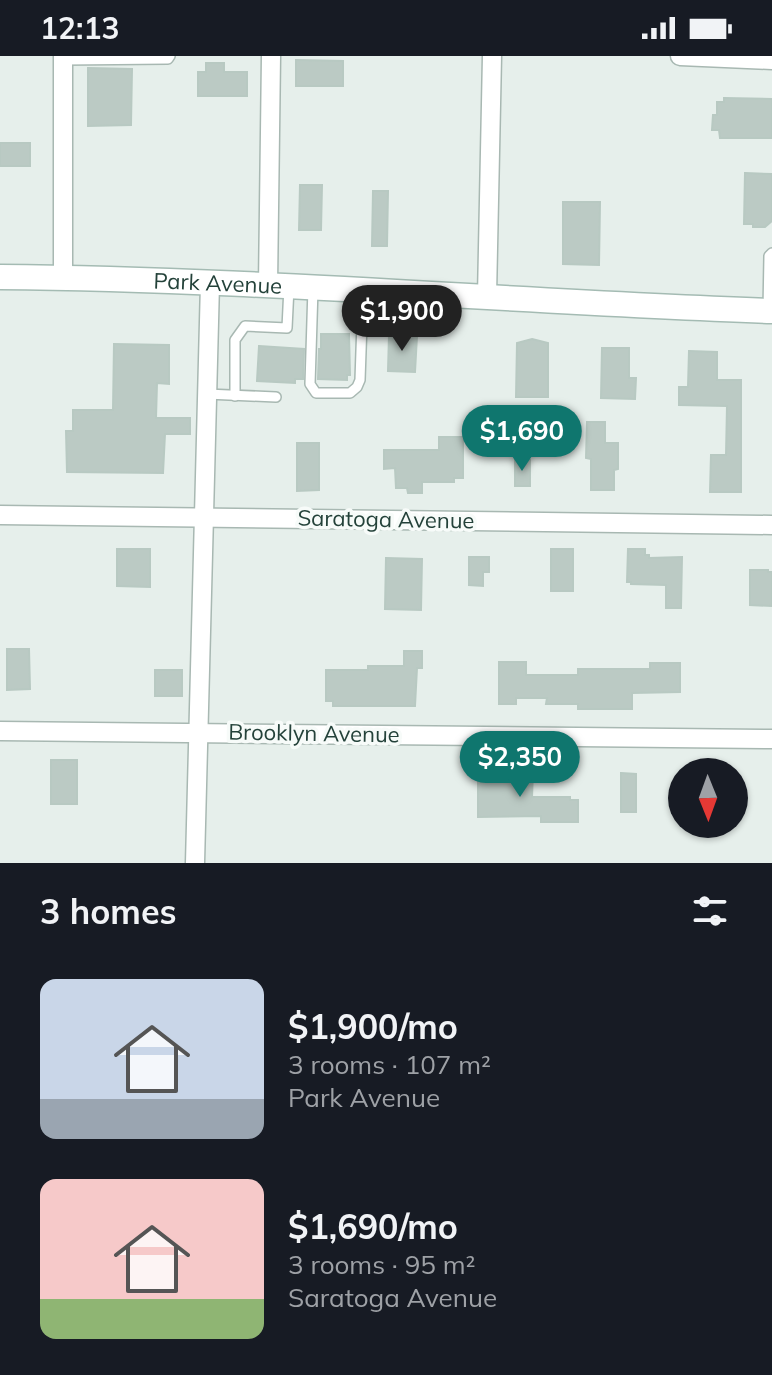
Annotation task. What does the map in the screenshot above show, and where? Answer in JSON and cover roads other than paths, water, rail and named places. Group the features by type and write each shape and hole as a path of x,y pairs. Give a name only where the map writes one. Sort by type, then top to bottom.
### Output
{"main road":[{"name":"Park Avenue","path":"0,277 210,283 770,311"}],"street":[{"path":"271,56 290,287"},
{"path":"487,296 492,56"},
{"path":"680,56 772,60"},
{"path":"63,58 63,278"},
{"path":"195,863 210,283"},
{"name":"Saratoga Avenue","path":"0,515 772,525"},
{"name":"Brooklyn Avenue","path":"0,731 772,739"}],"lane":[{"path":"63,58 168,59 170,56"},
{"path":"770,311 771,260"},
{"path":"290,287 310,384 316,393 350,393 357,387 360,380 364,290"},
{"path":"235,396 235,340 238,333 245,326 287,328 290,287"},
{"path":"207,394 276,397"}]}
